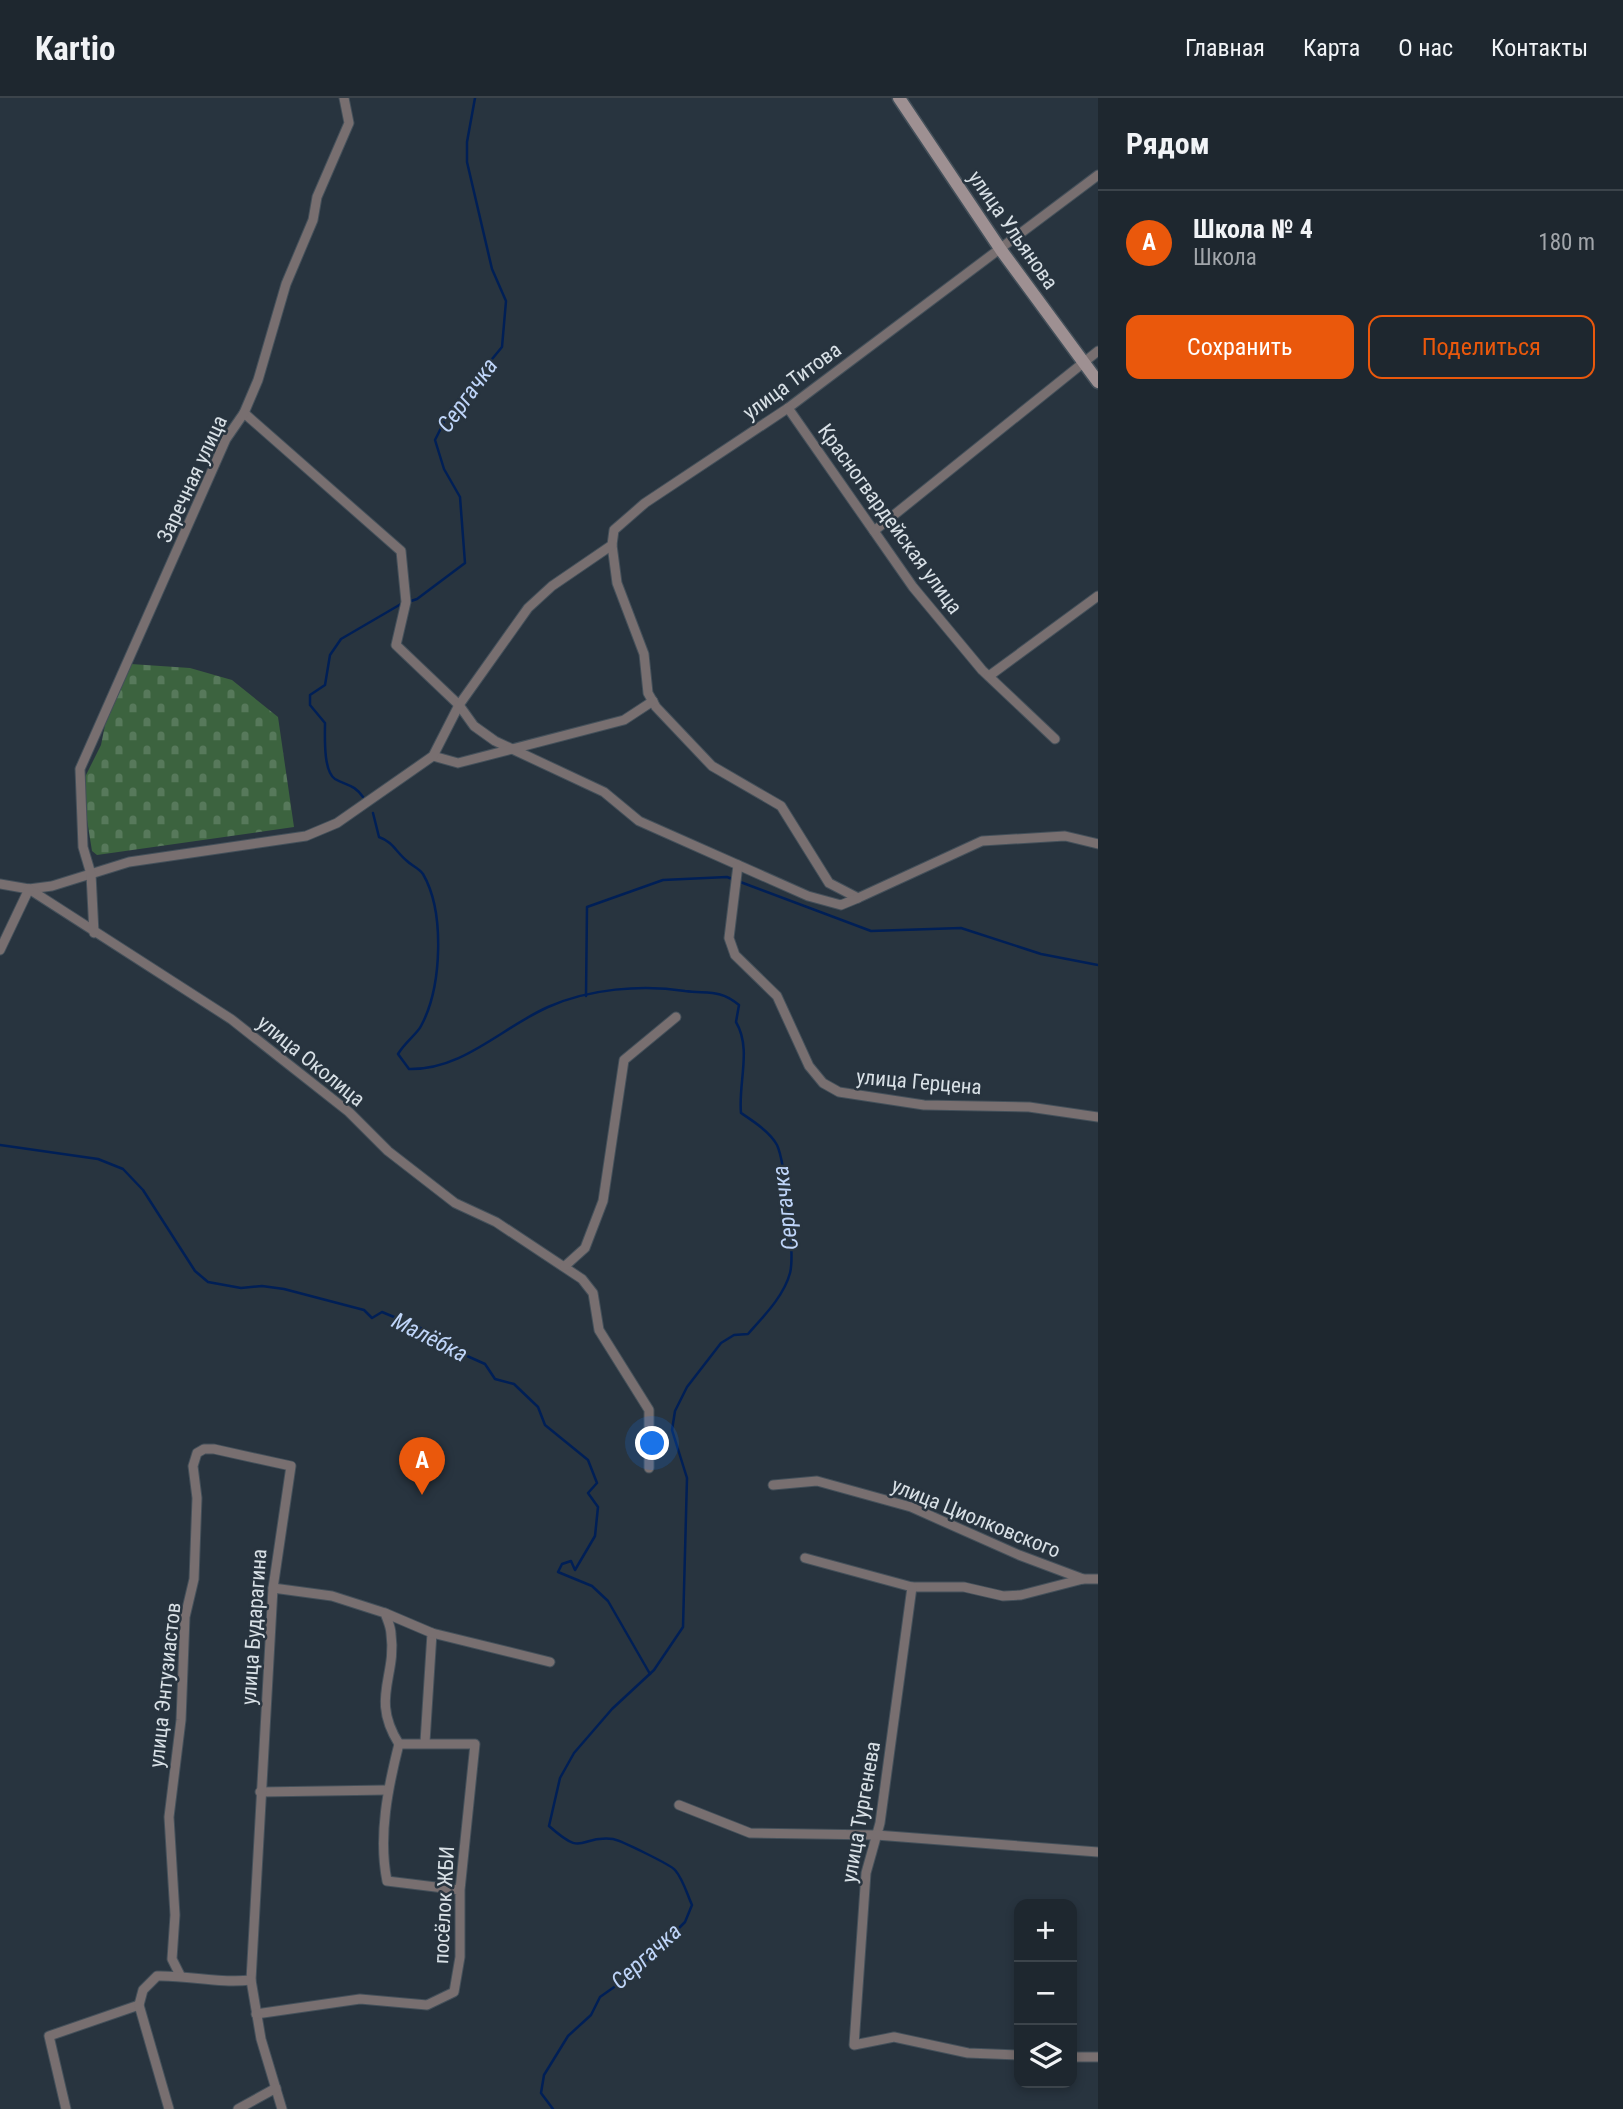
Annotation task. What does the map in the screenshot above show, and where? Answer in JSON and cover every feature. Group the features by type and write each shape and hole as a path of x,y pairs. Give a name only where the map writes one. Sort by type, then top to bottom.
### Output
{"main road":[{"name":"улица Ульянова","path":"899,98 1001,250 1098,382"}],"street":[{"name":"Заречная улица","path":"94,933 91,874 83,847 80,769 226,439 244,413 258,380 286,284 313,220 317,197 349,123 344,98"},
{"name":"улица Титова","path":"612,545 614,530 645,503 788,408 1098,175"},
{"path":"874,531 1098,351"},
{"name":"Красногвардейская улица","path":"788,408 913,587 989,676 1055,739"},
{"path":"244,413 401,551 406,602 396,645 459,705 474,726 495,741 604,792 639,821 808,896 841,905 982,841 1065,836 1098,844"},
{"path":"0,884 29,889 52,886 129,862 306,836 337,823 433,756 459,705 528,608 551,586 612,545 617,583 644,654 649,693 653,701 712,766 781,806 829,883 858,898"},
{"path":"989,676 1098,596"},
{"path":"433,756 458,763 624,720 653,701"},
{"name":"улица Герцена","path":"738,864 729,938 732,946 736,955 777,996 809,1066 823,1083 839,1092 924,1105 1029,1107 1098,1118"},
{"path":"0,950 29,889"},
{"name":"улица Околица","path":"29,889 231,1019 349,1112 388,1151 455,1203 496,1222 565,1266 593,1293 599,1330 649,1410 649,1468"},
{"path":"565,1266 585,1248 603,1201 624,1060 676,1017"},
{"name":"улица Энтузиастов","path":"180,1975 172,1959 175,1915 169,1817 181,1720 185,1618 194,1579 197,1497 193,1466 197,1453 204,1448 215,1448 291,1466"},
{"name":"улица Бударагина","path":"282,2109 256,2014 251,1980 273,1588 291,1466"},
{"name":"улица Циолковского","path":"773,1485 817,1481 911,1507 1018,1555 1083,1579"},
{"name":"улица Циолковского","path":"804,1558 912,1587 964,1587 1003,1596 1021,1595 1043,1587 1083,1579 1098,1579"},
{"name":"улица Тургенева","path":"912,1587 876,1835 866,1873 854,2045 894,2037 968,2053 1014,2055"},
{"path":"273,1588 332,1596 385,1613 432,1633 550,1662"},
{"path":"385,1613 392,1635 384,1701 389,1727 399,1744 387,1790 384,1865 387,1881 460,1890"},
{"path":"399,1744 425,1742 432,1633"},
{"name":"посёлок ЖБИ","path":"256,2014 360,1999 427,2005 454,1992 460,1957 460,1890 475,1744 425,1742"},
{"path":"260,1792 387,1790"},
{"path":"679,1805 750,1833 876,1835 1098,1852"},
{"path":"169,2109 139,2005 149,1980 157,1976 180,1975 232,1982 251,1980"},
{"path":"66,2109 50,2036 139,2005"},
{"path":"1077,2057 1098,2057"},
{"path":"238,2109 276,2088"}],"green space":[{"path":"131,664 190,668 232,680 278,717 294,827 97,855 92,851 84,801 85,777 101,745 105,725"}],"waterway":[{"name":"Сергачка","path":"408,602 417,599 465,563 460,497 444,469 435,440 450,410 502,347 506,301 492,269 467,162 467,142 475,98"},
{"name":"Сергачка","path":"363,797 353,787 331,775 326,753 325,723 310,705 310,695 325,685 330,655 341,639 401,604"},
{"name":"Сергачка","path":"373,813 379,837 391,844 423,874 435,908 438,929 437,971 428,1010 417,1032 398,1054 409,1069 447,1063 548,1007 580,996 633,988 720,994 739,1005 736,1022 741,1032 744,1055 741,1113 774,1140 780,1155 786,1188 791,1263 787,1282 772,1306 748,1334 734,1335 721,1343 687,1387 675,1411 672,1430 687,1478 683,1627 654,1670 612,1709 574,1753 560,1778 549,1826 576,1844 613,1839 665,1863 678,1874 692,1905 685,1922 634,1973 600,1997 591,2015 568,2036 544,2075 541,2093 553,2109"},
{"path":"586,996 587,907 663,880 727,877 871,931 961,928 1041,954 1098,965"},
{"name":"Малёбка","path":"0,1145 98,1159 123,1169 143,1190 195,1271 208,1282 241,1288 262,1286 284,1289 364,1310 372,1318 382,1312 430,1332 447,1347 485,1364 495,1379 514,1384 538,1407 545,1425 588,1460 597,1483 588,1493 598,1507 595,1536 575,1570 571,1561 562,1564 558,1572 592,1586 608,1601 650,1674"}],"place":[{"name":"Школа № 4","path":"422,1495"}]}
